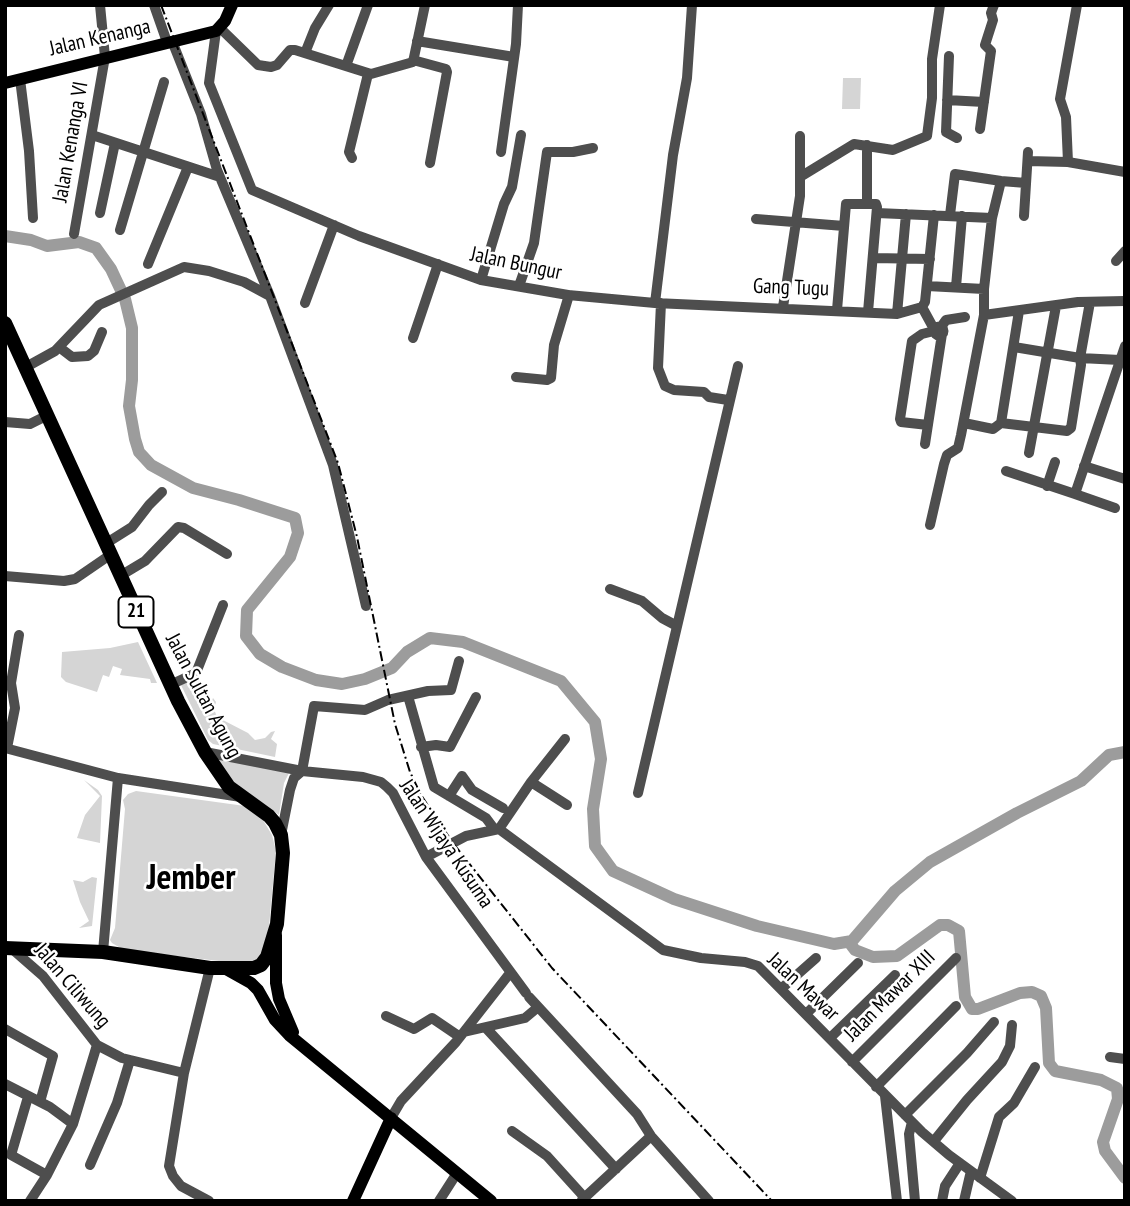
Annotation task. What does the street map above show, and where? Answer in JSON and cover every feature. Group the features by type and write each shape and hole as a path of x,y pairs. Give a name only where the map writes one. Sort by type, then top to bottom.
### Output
{"highway":[{"name":"Jalan Sultan Agung","path":"5,324 170,685 205,752 229,787 269,817 281,835"},
{"path":"8,948 103,952 210,968 254,968 261,965 267,957 276,924 283,867 281,835"}],"main road":[{"path":"218,29 232,5"},
{"name":"Jalan Kenanga","path":"5,83 218,29"},
{"path":"276,924 279,999 288,1022 303,1046"},
{"path":"226,969 251,982 275,1020 303,1046 491,1201"},
{"path":"353,1201 391,1118"}],"street":[{"name":"Jalan Kenanga VI","path":"74,233 105,57 100,5"},
{"path":"154,5 201,114 220,177 270,296 333,465 366,606"},
{"path":"305,53 315,28 329,5"},
{"path":"346,66 368,5"},
{"path":"218,29 258,65 277,65 290,50 295,50 370,74 411,64 425,5"},
{"path":"501,152 518,5"},
{"path":"692,5 687,78 673,155 658,303 658,369 665,386 674,390 704,392 709,397 728,400"},
{"path":"800,177 854,144 897,149 928,136 932,59 940,5"},
{"path":"980,129 991,51 985,45 993,20 993,5"},
{"path":"1068,162 1066,117 1060,99 1077,5"},
{"name":"Jalan Bungur","path":"218,29 209,83 248,184 257,193 398,251 481,280 569,295 658,303"},
{"path":"417,41 514,57"},
{"path":"949,56 946,132 957,138"},
{"path":"413,60 447,72 430,163"},
{"path":"352,158 349,152 370,74"},
{"path":"20,79 29,151 33,218"},
{"path":"120,230 164,82"},
{"path":"947,100 984,102"},
{"path":"92,135 220,177"},
{"path":"481,280 504,204 512,187 521,135"},
{"path":"783,307 797,223 800,136"},
{"path":"100,213 116,143"},
{"path":"867,145 867,204"},
{"path":"519,286 534,243 547,152 573,152 593,148"},
{"path":"1024,216 1028,156 1125,172"},
{"path":"148,264 188,167"},
{"path":"950,215 954,174 1026,183"},
{"path":"930,526 944,464 947,455 958,448 964,423 985,309 984,289 992,218 1001,181"},
{"path":"837,310 847,203 867,204 877,205 868,312"},
{"path":"877,213 992,218"},
{"path":"897,314 906,214"},
{"path":"925,444 938,330 923,306 934,215"},
{"path":"956,287 962,216"},
{"path":"756,219 845,226"},
{"path":"305,303 334,225"},
{"path":"1116,261 1125,251"},
{"path":"873,258 930,259"},
{"path":"413,338 438,264"},
{"path":"26,367 60,347 99,305 184,267 209,271 244,282 270,296"},
{"path":"927,286 984,289"},
{"path":"516,377 547,380 551,378 554,345 569,295"},
{"path":"985,309 1018,311 1090,302 1125,301"},
{"path":"1001,423 1034,429 1070,430 1090,302"},
{"name":"Gang Tugu","path":"658,303 897,314 923,306"},
{"path":"1029,453 1056,306"},
{"path":"964,423 993,429 1001,423 1018,311"},
{"path":"928,425 901,422 900,419 913,339 938,330 946,320 965,317"},
{"path":"60,347 72,357 88,356 94,351 102,332"},
{"path":"1075,494 1125,346"},
{"path":"1014,347 1080,358 1120,360"},
{"path":"638,793 738,366"},
{"path":"5,422 30,424 48,415"},
{"path":"1047,486 1055,462"},
{"path":"1084,466 1125,480"},
{"path":"1006,471 1115,508"},
{"path":"5,576 64,581 75,579 132,527 162,492"},
{"path":"120,576 145,561 178,527 227,554"},
{"path":"610,589 642,601 662,618 677,626"},
{"path":"170,685 196,673 223,605"},
{"path":"19,635 11,683 15,708 6,748 118,778 244,798"},
{"path":"281,835 290,790 294,778 302,771 314,706 366,710 377,703 428,691 452,690 459,662"},
{"path":"408,696 434,787 449,796 462,776 472,790 503,808"},
{"path":"421,747 451,747 476,697"},
{"path":"426,857 466,836 497,830 565,739"},
{"path":"205,752 302,771"},
{"name":"Jalan Wijaya Kusuma","path":"302,771 363,777 381,782 393,793 426,857 537,1008 638,1114 651,1136 709,1201"},
{"path":"103,952 118,778"},
{"path":"531,782 567,805"},
{"name":"Jalan Mawar","path":"449,796 486,818 497,830 663,950 758,966 908,1119 960,1163 1012,1201"},
{"name":"Jalan Ciliwung","path":"8,948 43,976 97,1045 130,1060 184,1073"},
{"path":"782,988 816,958"},
{"name":"Jalan Mawar XIII","path":"852,1062 956,958"},
{"path":"806,1014 858,963"},
{"path":"209,1201 181,1186 173,1177 169,1166 184,1073 210,968"},
{"path":"391,1118 401,1101 462,1035 510,972"},
{"path":"830,1038 895,975"},
{"path":"876,1087 956,1006"},
{"path":"386,1016 414,1029 432,1018 462,1035 525,1018 537,1008"},
{"path":"915,1201 908,1119 994,1022"},
{"path":"934,1142 967,1100 1003,1062 1010,1046 1012,1025"},
{"path":"5,1028 53,1055 40,1102"},
{"path":"486,1028 616,1169"},
{"path":"30,1201 47,1175 73,1124 97,1045"},
{"path":"1110,1057 1125,1059"},
{"path":"90,1165 117,1103 130,1060"},
{"path":"964,1201 999,1117 1014,1103 1035,1067"},
{"path":"5,1084 60,1113 73,1124"},
{"path":"885,1096 897,1201"},
{"path":"28,1097 11,1155 47,1175"},
{"path":"512,1131 547,1156 584,1199 651,1136"},
{"path":"942,1201 945,1186 960,1163"},
{"path":"439,1201 457,1173"}],"shaded area":[{"path":"843,78 861,78 860,109 842,109"},
{"path":"138,642 157,683 151,683 150,679 120,675 122,669 113,666 109,677 103,675 97,692 66,682 61,677 62,652 110,648"},
{"path":"186,681 188,686 198,683 199,689 206,689 207,692 201,695 201,702 209,705 213,698 216,702 214,709 217,717 248,733 255,740 265,738 275,731 271,739 277,744 275,757 213,744 208,740 180,683"},
{"path":"213,756 290,771 284,783 279,815 232,781"},
{"path":"84,780 102,796 100,843 77,838 85,815 100,796"},
{"path":"136,791 245,806 263,820 272,835 276,851 268,937 262,958 245,964 124,950 112,943 110,940 115,928 125,809 123,800"},
{"path":"92,877 97,878 92,926 79,928 89,921 73,880 83,882"}],"waterway":[{"path":"5,236 31,240 47,246 79,242 96,248 111,269 125,299 132,328 129,406 135,439 139,452 151,465 193,488 295,518 298,533 290,557 247,610 246,636 260,654 282,667 316,680 342,684 365,679 392,668 407,652 430,638 463,642 561,681 595,722 601,759 593,809 595,846 613,871 674,899 757,926 834,944 852,941 895,891 930,862 1081,781 1109,755 1125,752"},
{"path":"849,942 855,950 873,957 897,956 940,925 948,925 959,931 965,997 972,1009 1020,993 1032,992 1041,996 1046,1008 1049,1063 1055,1071 1101,1080 1117,1088 1118,1099 1103,1142 1105,1151 1125,1178"}],"railway":[{"path":"161,5 338,463 357,537 395,724 410,772 421,795 453,843 552,968 772,1201"}],"district":[{"name":"Jember","path":"191,879"}]}
